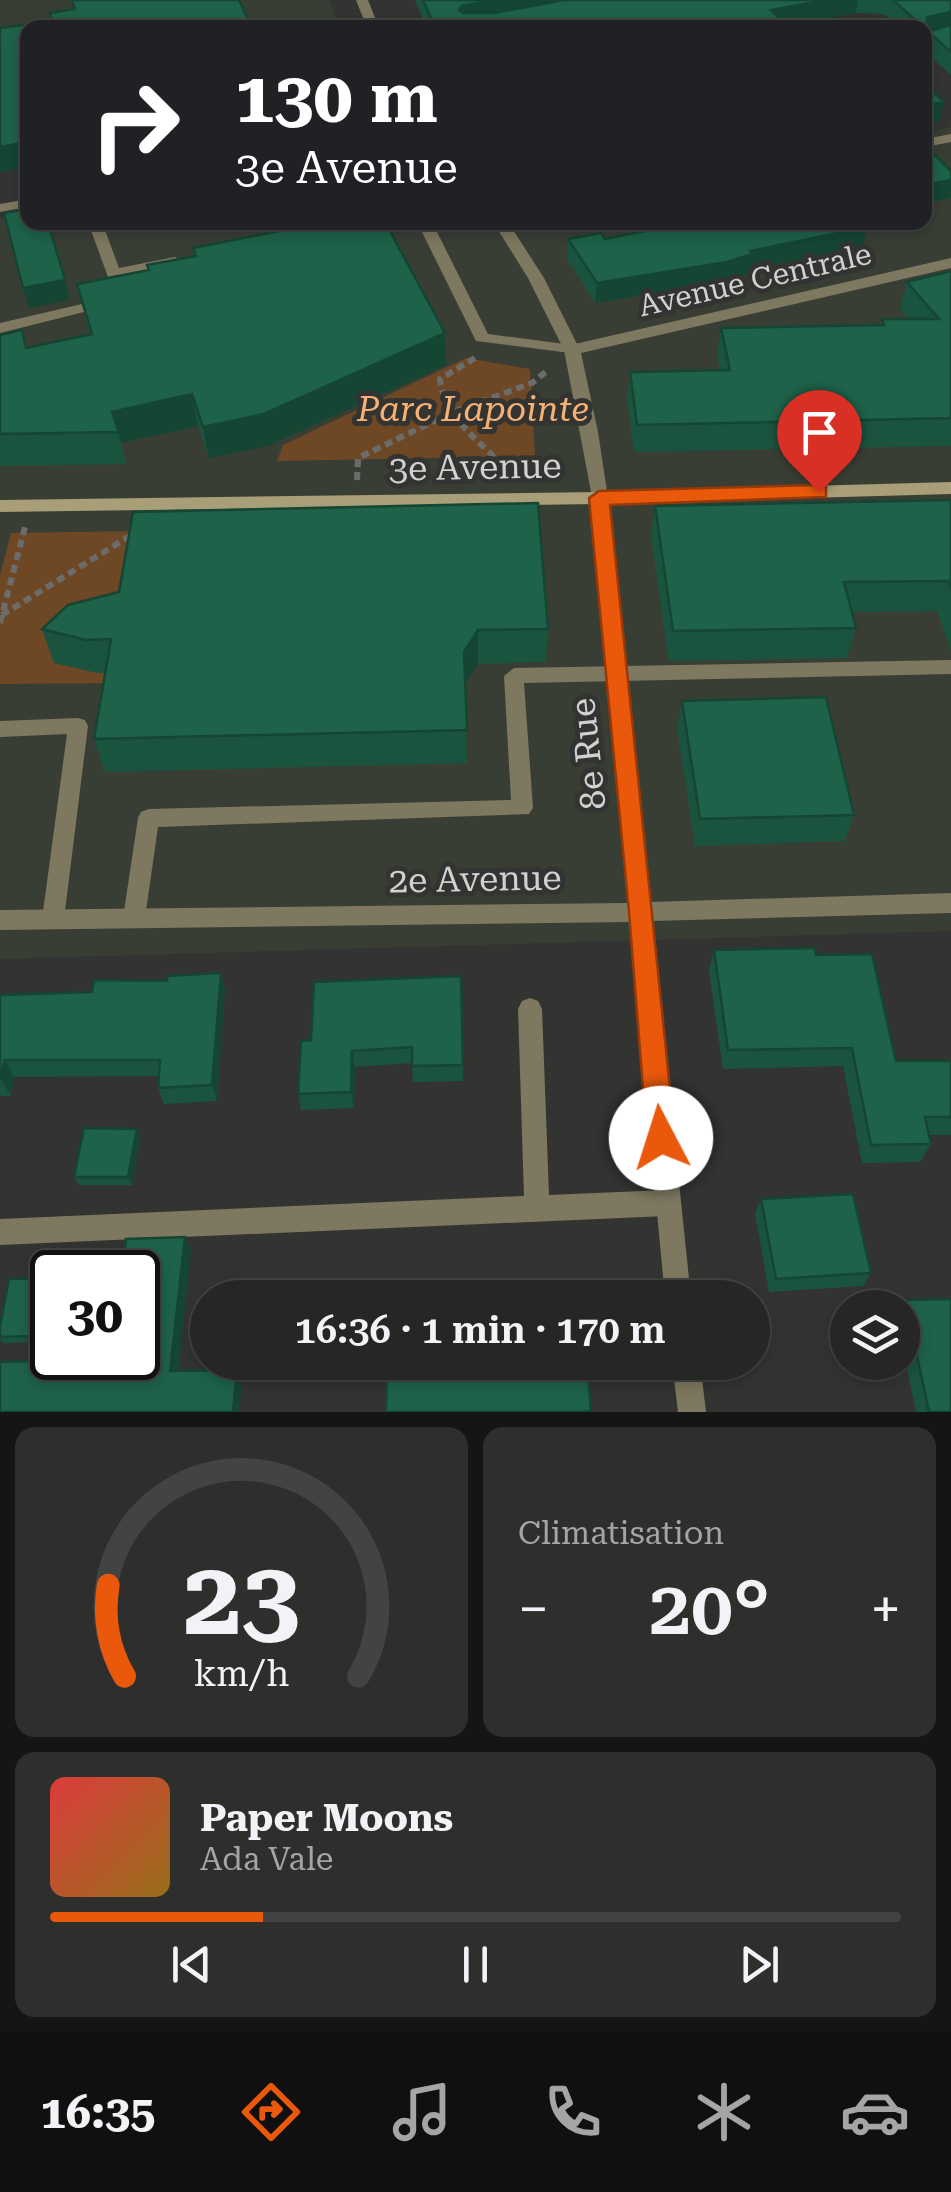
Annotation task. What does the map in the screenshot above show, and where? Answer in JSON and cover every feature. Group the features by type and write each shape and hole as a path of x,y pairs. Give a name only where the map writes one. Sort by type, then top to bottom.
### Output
{"main road":[{"name":"3e Avenue","path":"0,506 599,498 951,488"}],"street":[{"path":"98,230 113,274"},
{"path":"428,230 482,338 572,350"},
{"name":"8e Rue","path":"504,230 536,278 572,350 590,432 642,912 676,1280"},
{"path":"0,328 87,307 113,274 188,260"},
{"name":"Avenue Centrale","path":"572,350 951,263"},
{"path":"134,918 149,818 522,808 514,676 951,666"},
{"path":"0,729 78,726 54,918"},
{"name":"2e Avenue","path":"0,920 642,912 951,903"},
{"path":"530,1009 536,1206"},
{"path":"0,1232 666,1202"},
{"path":"688,1380 692,1412"}],"path":[{"path":"482,338 474,360 440,379 440,390 451,412 494,457"},
{"path":"355,502 358,458 451,412 532,383 572,350"},
{"path":"1,619 137,531 146,504"},
{"path":"1,619 32,505"}],"shaded area":[{"path":"0,0 329,0 336,20 20,20 20,51 0,107"},
{"path":"951,127 951,931 0,959 0,218 20,214 20,230 932,230 932,131"}],"green space":[{"name":"Parc Lapointe","path":"466,358 530,369 535,456 277,461 283,445"},
{"path":"137,531 114,683 0,684 0,575 11,533"}],"building":[{"path":"72,0 239,0 248,20 52,20 50,13 75,9"},
{"path":"423,0 493,0 459,10 494,13 564,0 827,0 771,10 780,20 432,20"},
{"path":"893,0 951,0 951,12 915,20"},
{"path":"20,25 20,143 0,147 0,28"},
{"path":"951,25 951,52 932,35 932,30"},
{"path":"932,91 944,102 932,105"},
{"path":"932,152 951,171 951,180 932,184"},
{"path":"20,210 20,230 50,230 65,280 23,288 4,213"},
{"path":"284,230 389,230 445,333 264,414 203,427 192,394 112,412 119,432 0,434 0,335 22,330 26,348 92,334 77,284 196,256 193,248"},
{"path":"649,230 852,230 750,251 752,254 727,262 597,283 568,239 601,233 605,239"},
{"path":"951,271 951,418 637,425 630,372 730,370 721,328 884,325 882,319 939,319 907,282"},
{"path":"951,500 951,589 948,581 844,582 856,628 673,631 655,506"},
{"path":"538,503 548,629 478,630 464,652 467,730 94,739 111,639 86,640 42,629 68,605 119,592 133,512"},
{"path":"826,697 854,815 700,819 682,701"},
{"path":"815,948 816,955 872,954 896,1061 951,1061 951,1117 925,1117 931,1144 871,1145 852,1048 728,1050 714,950"},
{"path":"221,973 212,1085 158,1088 160,1060 5,1060 0,1080 0,995 92,992 94,980 167,981 167,976"},
{"path":"461,976 463,1065 412,1066 412,1047 352,1051 351,1092 298,1094 301,1041 311,1040 314,982"},
{"path":"84,1128 137,1129 128,1177 74,1177"},
{"path":"853,1194 871,1273 776,1279 761,1199"},
{"path":"185,1237 170,1371 190,1371 190,1380 236,1380 233,1412 0,1412 0,1362 30,1361 30,1380 160,1380 160,1250 125,1250 126,1239"},
{"path":"30,1278 30,1336 0,1337 9,1279"},
{"path":"951,1299 951,1412 929,1412 920,1370 920,1300"},
{"path":"387,1380 588,1380 591,1411 578,1412 386,1412"}],"route":[{"path":"661,1138 599,498 819,492"}]}
